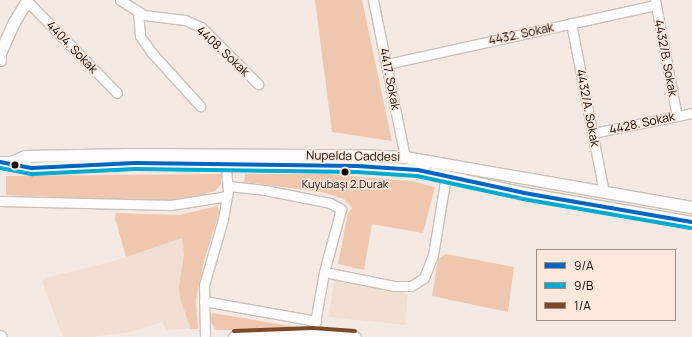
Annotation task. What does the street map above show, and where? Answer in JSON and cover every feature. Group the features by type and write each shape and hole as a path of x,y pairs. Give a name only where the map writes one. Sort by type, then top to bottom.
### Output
{"street":[{"path":"0,60 0,54 14,22 27,0"},
{"name":"4404. Sokak","path":"27,0 118,93"},
{"name":"4408. Sokak","path":"120,0 138,12 185,20 201,27 258,84"},
{"name":"4417. Sokak","path":"373,0 405,157"},
{"name":"4432. Sokak","path":"387,64 572,23 656,2"},
{"name":"4432/B. Sokak","path":"656,2 677,116"},
{"path":"138,12 140,36 152,54 200,106"},
{"name":"4432/A. Sokak","path":"572,23 604,192"},
{"name":"4428. Sokak","path":"593,133 692,113"},
{"name":"Nupelda Caddesi","path":"5,162 25,156 225,159 405,157 692,207"},
{"path":"205,337 204,285 227,196 228,186 225,159"},
{"name":"Nupelda Caddesi","path":"225,159 418,170 524,193 692,222"},
{"path":"324,272 394,286 411,286 424,278 433,256 446,176"},
{"path":"228,186 265,190 338,206 341,214 324,272 313,334"},
{"path":"0,201 170,206 227,196"},
{"path":"204,301 316,321"},
{"path":"234,337 313,334 355,337"}],"shaded area":[{"path":"315,0 362,0 392,141 332,132"},
{"path":"221,174 221,184 215,191 177,202 6,195 6,176"},
{"path":"245,174 326,174 411,181 435,187 423,233 372,224 364,270 338,264 348,213 352,208 344,199 321,192 244,182"},
{"path":"217,206 220,211 204,261 196,300 198,329 191,329 180,299 179,286 184,254 182,238 126,257 115,218 116,213 180,215"},
{"path":"182,238 184,254 179,286 180,299 191,329 166,330 162,322 131,332 91,337 63,337 42,282 45,278 114,261"},
{"path":"446,254 514,267 508,312 432,296 438,259"},
{"path":"335,277 408,294 405,325 328,317"},
{"path":"212,313 302,328 302,330 216,330 210,321"}],"transit line":[{"name":"9/A","path":"0,162 32,168 135,163 357,166 418,170 524,193 692,222"},
{"name":"9/B","path":"0,168 32,174 135,169 357,172 417,176 523,199 691,228"},
{"name":"1/A","path":"234,331 313,328 355,331"}],"place":[{"name":"Kuyubaşı 2.Durak","path":"345,172"}]}
